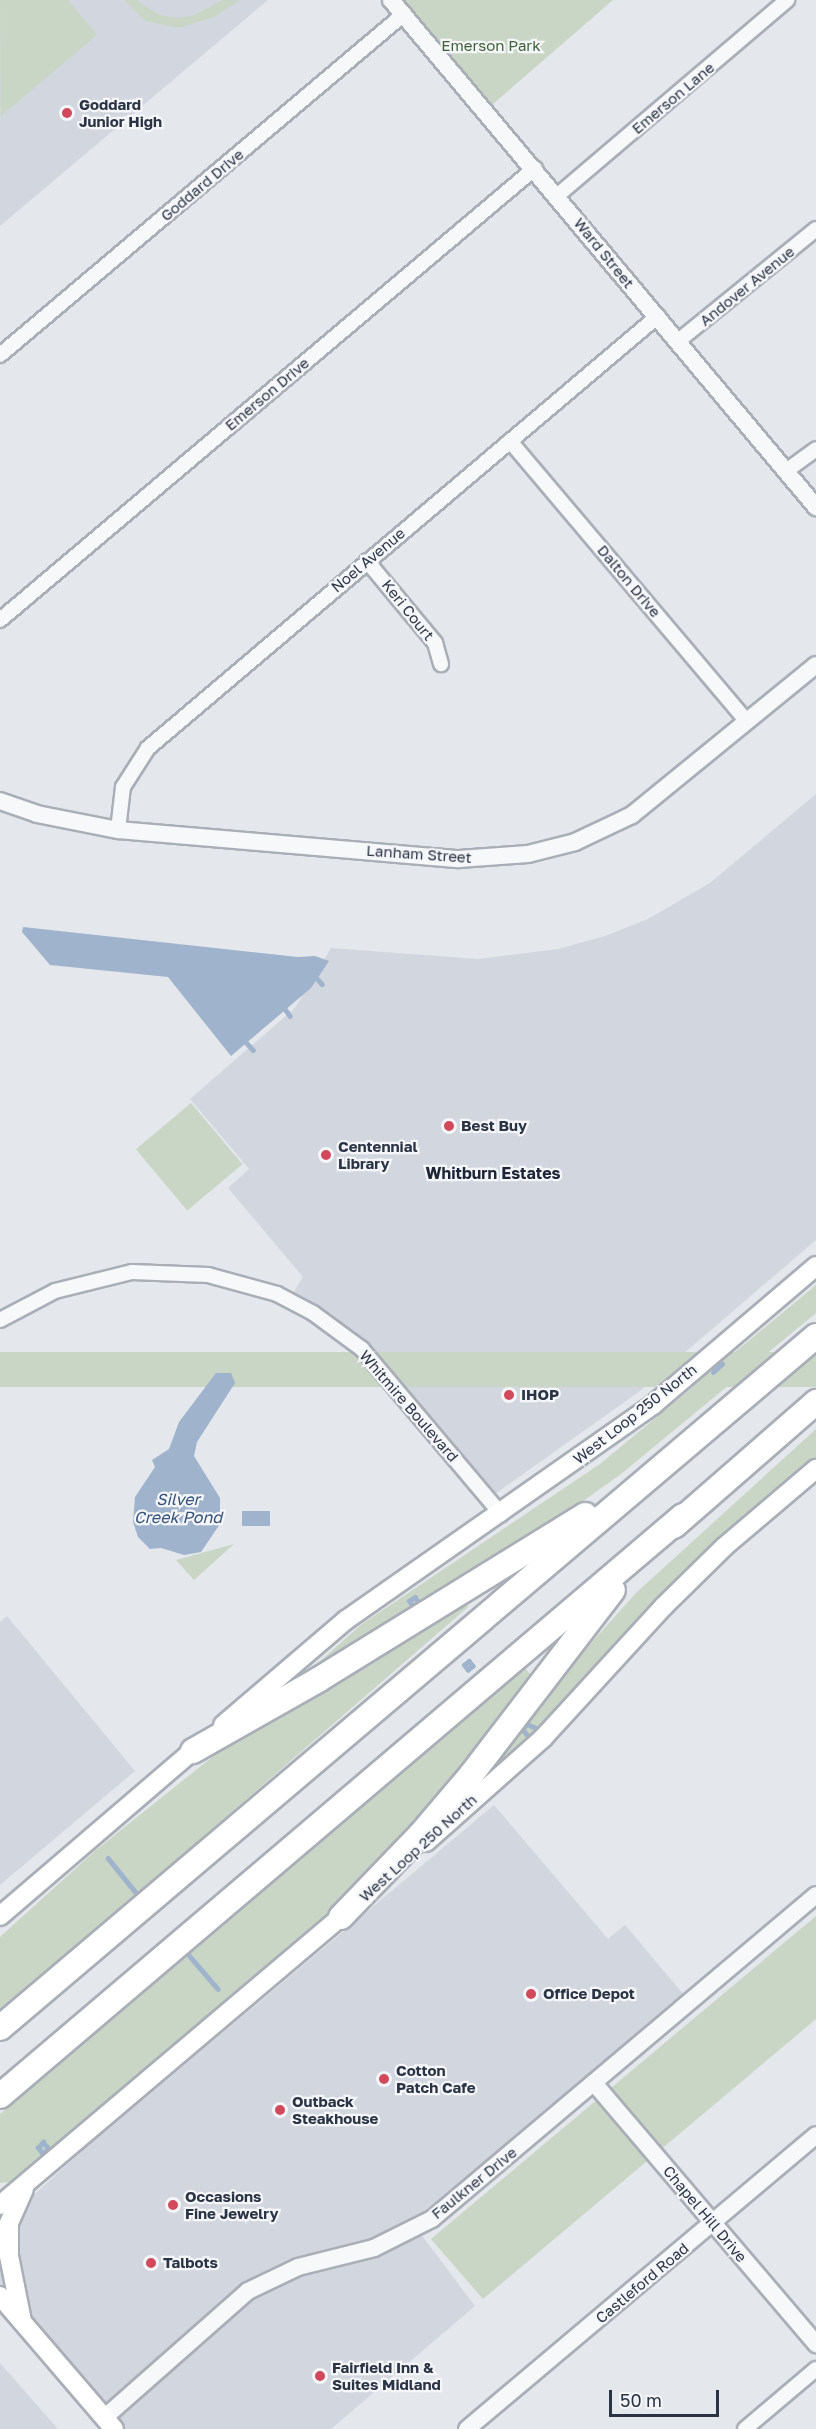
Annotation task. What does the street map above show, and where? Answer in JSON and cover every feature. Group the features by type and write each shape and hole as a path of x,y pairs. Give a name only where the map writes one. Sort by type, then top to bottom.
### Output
{"highway":[{"path":"0,2028 816,1336"},
{"path":"0,2097 816,1402"},
{"path":"193,1751 509,1564 605,1501 729,1409"},
{"path":"340,1917 438,1815 543,1685 598,1606 683,1516"}],"main road":[{"name":"West Loop 250 North","path":"0,1916 346,1620 501,1514 654,1404 816,1266"},
{"name":"West Loop 250 North","path":"0,2205 340,1917 543,1738 663,1606 724,1547 816,1469"},
{"path":"0,2191 26,2183"},
{"path":"23,2323 9,2256 9,2223 17,2199 26,2183"},
{"path":"3,2302 109,2423"}],"street":[{"name":"Ward Street","path":"391,0 558,195 677,342 816,507"},
{"name":"Emerson Lane","path":"558,195 787,0"},
{"name":"Goddard Drive","path":"0,355 404,14"},
{"name":"Emerson Drive","path":"0,620 535,168"},
{"name":"Andover Avenue","path":"677,342 816,229"},
{"name":"Noel Avenue","path":"118,830 123,787 148,748 658,316"},
{"name":"Dalton Drive","path":"510,441 747,721"},
{"path":"786,471 816,449"},
{"name":"Keri Court","path":"367,561 435,643 441,664"},
{"name":"Lanham Street","path":"0,801 37,814 118,830 459,859 528,854 575,842 632,815 816,665"},
{"name":"Whitmire Boulevard","path":"0,1320 55,1291 132,1272 208,1275 276,1294 313,1312 362,1350 501,1514"},
{"name":"Faulkner Drive","path":"109,2423 248,2291 298,2267 362,2252 416,2229 594,2083 816,1894"},
{"name":"Chapel Hill Drive","path":"594,2083 816,2344"},
{"name":"Castleford Road","path":"475,2426 816,2135"},
{"path":"745,2429 816,2369"}],"shaded area":[{"name":"Goddard Junior High","path":"0,0 268,0 0,226"},
{"path":"816,794 816,1240 640,1391 488,1499 385,1375 289,1300 303,1277 228,1188 249,1169 190,1099 295,1008 331,948 478,959 558,949 605,936 648,919 710,883"},
{"path":"7,1616 135,1771 0,1885 0,1622"},
{"path":"494,1805 608,1939 625,1925 690,2002 417,2229 475,2306 331,2429 113,2429 0,2297 0,2226 83,2150"},
{"path":"0,2363 58,2429 0,2429"}],"green space":[{"path":"0,0 68,0 97,35 1,116"},
{"path":"124,0 136,0 159,15 178,18 192,16 223,0 240,0 216,16 179,28 146,21"},
{"name":"Emerson Park","path":"392,0 613,0 486,110"},
{"path":"191,1103 242,1164 187,1211 136,1149"},
{"path":"816,1285 816,1313 621,1474 551,1524 321,1667 318,1663 362,1624 600,1464"},
{"path":"0,1352 816,1352 816,1387 0,1387"},
{"path":"816,1429 816,1458 676,1582 522,1746 459,1804 557,1681 636,1593"},
{"path":"234,1544 194,1580 176,1560"},
{"path":"463,1599 468,1607 0,2013 0,1937 96,1850 216,1754"},
{"path":"525,1668 537,1683 354,1890 25,2173 11,2182 0,2183 0,2114"},
{"path":"816,1916 816,2019 483,2299 431,2239"}],"water":[{"path":"23,927 298,957 315,956 329,961 311,988 231,1056 168,977 50,965 22,932"},
{"name":"Silver Creek Pond","path":"216,1373 231,1373 235,1383 197,1442 194,1456 220,1498 220,1524 201,1552 184,1555 161,1548 150,1549 138,1537 133,1522 135,1497 155,1467 152,1460 169,1449 179,1422"},
{"path":"242,1511 270,1511 270,1526 242,1526"}],"waterway":[{"path":"314,975 322,984"},
{"path":"283,1006 290,1016"},
{"path":"245,1041 253,1050"},
{"path":"713,1372 722,1364"},
{"path":"415,1597 419,1603 413,1607 409,1601 415,1597"},
{"path":"469,1661 473,1666 468,1670 464,1665 469,1661"},
{"path":"527,1724 538,1729 529,1738 522,1729 527,1724"},
{"path":"108,1858 138,1895"},
{"path":"188,1954 218,1989"},
{"path":"43,2142 49,2149 43,2154 38,2148 43,2142"}],"place":[{"name":"Goddard Junior High","path":"67,113"},
{"name":"Best Buy","path":"449,1126"},
{"name":"Centennial Library","path":"326,1155"},
{"name":"IHOP","path":"509,1395"},
{"name":"Office Depot","path":"531,1994"},
{"name":"Cotton Patch Cafe","path":"384,2079"},
{"name":"Outback Steakhouse","path":"280,2110"},
{"name":"Occasions Fine Jewelry","path":"173,2205"},
{"name":"Talbots","path":"151,2263"},
{"name":"Fairfield Inn & Suites Midland","path":"320,2376"}],"district":[{"name":"Whitburn Estates","path":"493,1173"}]}
